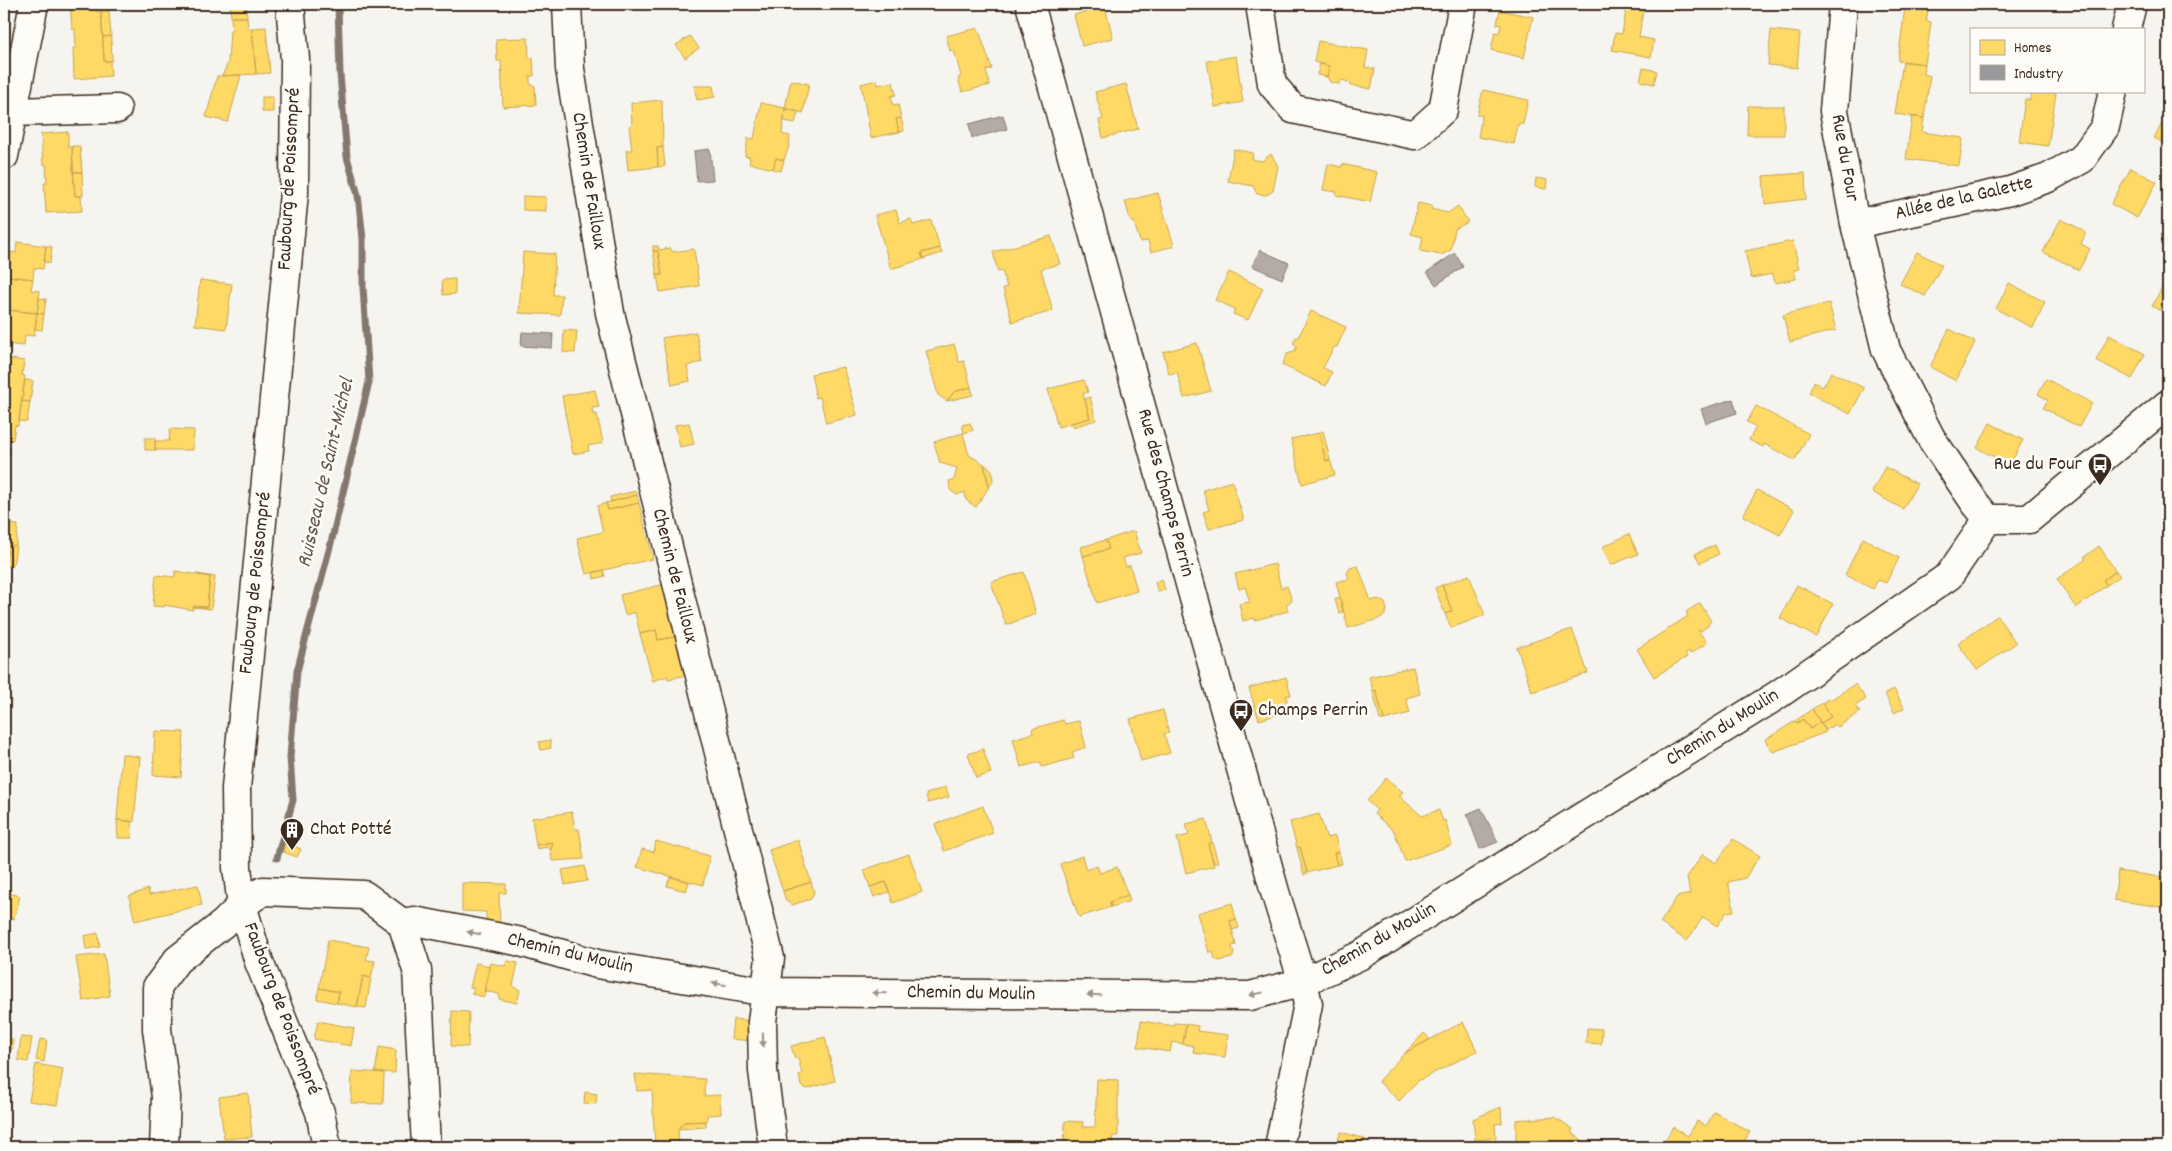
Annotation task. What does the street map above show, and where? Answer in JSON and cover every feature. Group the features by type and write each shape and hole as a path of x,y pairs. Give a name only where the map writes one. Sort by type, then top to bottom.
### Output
{"street":[{"path":"4,156 34,4"},
{"name":"Faubourg de Poissompré","path":"290,4 295,59 294,193 236,788 237,868 242,905 259,962 320,1112 327,1147"},
{"name":"Chemin de Failloux","path":"567,4 570,69 610,313 770,958 762,1022 763,1072 773,1147"},
{"name":"Rue des Champs Perrin","path":"1030,4 1272,883 1304,982 1308,1004 1278,1147"},
{"path":"1260,4 1272,84 1293,109 1415,135 1443,110 1463,4"},
{"name":"Rue du Four","path":"1843,4 1834,111 1855,224 1886,350 1932,438 1975,503 1988,519"},
{"path":"2126,28 2132,4"},
{"name":"Allée de la Galette","path":"1855,224 2010,191 2048,178 2082,159 2105,128 2113,92"},
{"path":"12,112 117,109"},
{"path":"1988,519 2028,519 2168,404"},
{"name":"Chemin du Moulin","path":"402,923 414,921 442,926 517,941 597,964 767,992 1250,996 1304,982 1361,955 1776,696 1949,576 1988,519"},
{"path":"164,1147 166,1097 157,1029 157,987 177,960 224,923 242,905 263,891 364,895 402,923 417,970 426,1147"}],"shaded area":[{"path":"1003,115 1007,129 972,138 969,124"},
{"path":"710,149 713,180 697,181 694,151"},
{"path":"1260,250 1289,263 1282,279 1252,266"},
{"path":"1455,253 1463,267 1436,285 1427,272"},
{"path":"522,332 553,334 552,348 521,346"},
{"path":"1733,399 1737,413 1706,423 1701,409"},
{"path":"1481,808 1498,842 1480,849 1467,814"}],"building: Homes":[{"path":"70,4 97,4 97,12 101,11 104,61 110,61 111,76 74,79 73,48 76,48 75,29 72,29"},
{"path":"246,4 247,17 231,17 230,5"},
{"path":"1627,4 1644,4 1639,37 1654,40 1651,57 1612,50 1615,33 1622,34"},
{"path":"1644,4 1680,4 1679,11"},
{"path":"1900,4 1929,4 1928,11 1899,7"},
{"path":"1105,7 1113,38 1082,46 1074,15"},
{"path":"1905,7 1928,11 1926,21 1931,22 1925,64 1898,61"},
{"path":"1500,10 1533,17 1524,58 1491,50 1495,32 1499,33 1501,25 1497,24"},
{"path":"101,11 109,11 111,36 103,37"},
{"path":"231,17 247,17 248,28 252,28 256,74 222,76 228,63 230,30 232,30"},
{"path":"266,27 270,73 256,74 252,28"},
{"path":"978,28 992,69 986,70 990,85 962,92 958,78 961,76 954,50 950,51 946,36"},
{"path":"1771,30 1800,33 1797,68 1768,65"},
{"path":"111,36 112,61 104,61 103,37"},
{"path":"690,36 699,48 685,58 676,45"},
{"path":"528,38 529,57 533,58 534,76 530,76 530,84 535,86 536,105 503,107 501,61 497,61 496,39"},
{"path":"1318,41 1368,50 1365,67 1375,69 1371,89 1350,85 1351,83 1342,80 1339,84 1330,82 1327,77 1329,66 1314,62"},
{"path":"1236,56 1243,102 1215,107 1207,61"},
{"path":"1903,61 1925,64 1924,74 1930,76 1924,118 1895,114"},
{"path":"1320,64 1329,66 1327,77 1317,75"},
{"path":"1643,68 1657,71 1654,84 1640,81"},
{"path":"241,75 228,122 206,117 217,76"},
{"path":"791,80 809,84 803,113 785,108"},
{"path":"877,80 878,85 893,82 896,95 891,96 893,105 898,104 901,118 896,119 899,132 871,138 861,84"},
{"path":"1126,84 1138,129 1103,138 1099,120 1103,119 1095,92"},
{"path":"694,86 713,86 715,97 697,100"},
{"path":"1483,90 1528,100 1523,124 1518,124 1514,144 1478,137 1482,115 1477,115"},
{"path":"2032,92 2056,93 2048,146 2019,142 2025,99 2030,100"},
{"path":"262,97 273,97 273,112 262,112"},
{"path":"662,100 663,147 657,148 658,167 628,170 626,150 632,150 629,126 632,125 631,103"},
{"path":"761,103 785,108 782,134 790,136 789,146 784,160 776,158 773,169 749,163 750,157 745,156 748,138 754,139"},
{"path":"1748,106 1784,106 1784,135 1747,135"},
{"path":"785,109 798,112 795,123 784,121"},
{"path":"2168,113 2168,145 2154,138"},
{"path":"1912,117 1924,118 1922,132 1963,138 1959,166 1906,159"},
{"path":"901,118 904,131 899,132 896,119"},
{"path":"68,132 68,147 72,147 75,196 81,196 82,211 46,213 44,183 47,183 46,164 43,164 41,134"},
{"path":"72,146 80,146 82,172 73,172"},
{"path":"663,147 665,166 658,167 657,148"},
{"path":"1234,149 1253,153 1252,159 1262,161 1271,154 1278,166 1273,191 1266,195 1257,194 1253,186 1228,181"},
{"path":"776,158 784,160 781,171 773,169"},
{"path":"1328,164 1342,167 1342,164 1377,172 1370,202 1336,195 1337,192 1323,190"},
{"path":"2131,168 2157,182 2137,218 2111,204"},
{"path":"73,172 82,172 83,196 75,196"},
{"path":"1805,173 1806,199 1765,204 1763,176"},
{"path":"1536,178 1547,180 1546,189 1535,187"},
{"path":"1158,193 1174,246 1151,252 1148,241 1140,242 1134,222 1131,222 1125,201"},
{"path":"523,196 546,197 546,211 523,210"},
{"path":"1418,203 1432,206 1431,209 1448,213 1458,206 1468,222 1455,229 1451,250 1441,255 1420,251 1423,237 1411,234"},
{"path":"896,210 900,223 911,219 913,225 931,220 940,248 921,253 923,259 891,269 875,215"},
{"path":"2061,219 2086,232 2081,244 2090,249 2079,270 2043,252"},
{"path":"1051,236 1060,264 1041,269 1053,311 1012,322 1003,288 1007,287 1002,271 998,272 993,252"},
{"path":"1793,241 1799,269 1794,270 1796,279 1775,283 1773,274 1751,278 1745,251"},
{"path":"17,242 46,246 43,269 34,268 33,279 8,276 11,252 16,253"},
{"path":"46,246 52,247 50,263 44,262"},
{"path":"653,246 658,246 659,250 670,248 673,252 694,249 699,286 660,292 657,275 662,275 658,251 653,251"},
{"path":"940,248 942,253 923,259 921,253"},
{"path":"653,251 658,251 662,275 657,275"},
{"path":"523,252 555,254 553,295 562,295 560,315 519,313"},
{"path":"1917,252 1942,265 1925,296 1900,284"},
{"path":"1229,272 1263,288 1248,320 1233,314 1235,309 1215,300"},
{"path":"8,276 33,279 31,290 40,291 37,313 8,310 9,300 5,300"},
{"path":"455,279 455,294 443,295 442,280"},
{"path":"200,280 232,284 226,329 195,325"},
{"path":"2166,280 2168,281 2168,315 2152,306"},
{"path":"2009,283 2045,302 2033,328 1996,309"},
{"path":"39,298 46,299 44,314 37,313"},
{"path":"1829,303 1836,330 1790,342 1783,315"},
{"path":"8,310 37,313 34,336 25,335 24,346 4,344 4,319 7,320"},
{"path":"1311,311 1346,327 1337,347 1334,347 1323,368 1332,372 1326,386 1282,365 1287,354 1294,352 1297,346 1293,343 1296,337 1298,338"},
{"path":"37,313 44,314 42,330 35,329"},
{"path":"1949,329 1975,342 1956,381 1930,367"},
{"path":"564,330 577,331 575,353 563,352"},
{"path":"696,332 702,362 687,366 690,381 672,385 662,338"},
{"path":"2109,335 2145,354 2132,379 2096,360"},
{"path":"1197,343 1211,391 1184,398 1177,372 1169,374 1163,352"},
{"path":"954,344 959,362 964,361 971,387 954,392 947,401 938,395 926,351"},
{"path":"4,358 24,361 22,375 25,376 18,426 15,425 13,440 4,438"},
{"path":"843,367 857,415 826,423 820,397 816,398 811,374"},
{"path":"1831,372 1864,388 1850,414 1809,393 1814,382 1823,387"},
{"path":"2046,379 2092,403 2079,427 2043,408 2048,400 2038,394"},
{"path":"25,380 33,381 30,402 22,401"},
{"path":"1084,380 1088,392 1083,394 1090,418 1058,427 1048,389"},
{"path":"971,387 973,395 947,401 954,392"},
{"path":"595,390 599,407 592,408 593,415 597,414 603,443 588,446 589,451 573,454 562,396"},
{"path":"1090,397 1096,420 1073,427 1071,423 1090,418 1085,399"},
{"path":"22,401 30,402 27,422 19,421"},
{"path":"1756,406 1809,434 1795,460 1764,444 1763,447 1749,440 1756,427 1747,422"},
{"path":"689,423 694,444 680,447 675,425"},
{"path":"970,423 973,430 964,433 962,425"},
{"path":"1990,423 2023,440 2010,465 1977,448"},
{"path":"170,429 194,430 193,450 155,450 155,441 169,441"},
{"path":"1323,431 1330,460 1326,461 1319,433"},
{"path":"963,433 969,455 984,464 989,487 976,507 966,500 965,492 957,495 950,490 949,481 954,480 957,468 940,463 934,442"},
{"path":"1319,433 1326,461 1330,460 1335,475 1302,484 1291,439"},
{"path":"145,438 155,438 155,450 145,450"},
{"path":"984,464 992,470 993,481 989,487"},
{"path":"1885,467 1917,484 1903,509 1872,492"},
{"path":"1232,481 1244,520 1209,529 1203,512 1209,510 1203,490"},
{"path":"1757,490 1794,510 1780,535 1743,516"},
{"path":"636,491 637,495 611,502 610,497"},
{"path":"637,495 639,503 608,510 606,503"},
{"path":"606,503 608,510 639,503 653,559 586,574 577,538 603,532 597,506"},
{"path":"4,504 9,504 7,519 11,519 5,570"},
{"path":"10,524 18,525 16,546 8,545"},
{"path":"1134,531 1141,553 1123,558 1126,567 1130,565 1137,591 1097,603 1083,556 1109,549 1106,540"},
{"path":"1629,534 1638,554 1611,565 1602,547"},
{"path":"1863,538 1899,558 1886,583 1878,580 1873,589 1845,575"},
{"path":"1106,540 1109,549 1083,556 1081,547"},
{"path":"8,545 16,546 13,566 5,565"},
{"path":"1715,545 1719,554 1700,563 1695,554"},
{"path":"2099,546 2116,571 2103,580 2107,585 2076,608 2057,579 2086,559 2084,557"},
{"path":"1275,564 1281,588 1287,586 1292,601 1286,604 1288,611 1255,620 1254,618 1243,621 1239,604 1250,602 1245,587 1239,589 1235,574"},
{"path":"1358,566 1371,601 1378,599 1385,603 1387,610 1384,616 1376,620 1348,628 1336,582 1349,579 1347,573 1350,568"},
{"path":"603,570 605,576 594,579 593,573"},
{"path":"175,571 210,577 207,607 193,606 193,610 164,605 164,607 153,606 156,575 175,577"},
{"path":"2116,571 2120,576 2107,585 2103,580"},
{"path":"1024,572 1036,614 1006,625 991,582"},
{"path":"197,574 215,577 211,609 193,607 207,607 210,577"},
{"path":"1469,575 1485,615 1451,628 1445,614 1452,611 1442,585"},
{"path":"1162,579 1165,590 1158,592 1155,582"},
{"path":"665,584 678,636 658,640 656,630 640,634 635,612 625,615 620,595"},
{"path":"1442,585 1452,611 1445,614 1435,588"},
{"path":"1797,585 1833,604 1816,637 1780,618"},
{"path":"1335,599 1340,599 1343,612 1339,613"},
{"path":"1700,603 1711,621 1701,631 1698,630 1707,643 1690,654 1689,651 1685,654 1687,657 1654,677 1637,649 1688,616 1686,612"},
{"path":"1997,616 2016,643 1977,670 1958,644"},
{"path":"1572,629 1588,673 1532,692 1517,647"},
{"path":"656,630 658,640 678,636 687,675 668,679 667,676 653,681 640,634"},
{"path":"1413,667 1420,694 1406,698 1410,713 1384,720 1376,690 1373,691 1369,677"},
{"path":"1286,677 1291,695 1286,696 1289,711 1259,720 1249,688"},
{"path":"1855,684 1866,699 1855,706 1860,712 1838,727 1835,724 1826,730 1821,723 1831,717 1822,703"},
{"path":"1894,689 1904,708 1894,713 1885,694"},
{"path":"1376,690 1384,720 1380,720 1373,691"},
{"path":"1822,703 1831,717 1821,723 1812,709"},
{"path":"1812,709 1820,722 1810,729 1803,719 1797,723 1795,721"},
{"path":"1163,710 1169,733 1164,734 1170,753 1141,761 1130,719"},
{"path":"1803,719 1810,729 1820,722 1826,732 1773,752 1765,740 1795,721 1797,723"},
{"path":"1063,720 1065,724 1079,721 1086,747 1072,752 1074,758 1042,767 1040,762 1021,767 1013,739 1033,733 1032,729"},
{"path":"155,731 184,732 181,777 153,775"},
{"path":"550,740 551,748 541,750 539,742"},
{"path":"983,749 991,773 976,778 968,754"},
{"path":"122,754 140,757 134,822 117,820"},
{"path":"1386,778 1403,792 1399,796 1422,816 1439,810 1443,821 1445,820 1452,845 1405,861 1394,831 1374,814 1377,810 1367,801"},
{"path":"946,787 949,797 928,803 926,794"},
{"path":"983,806 993,833 944,851 935,824"},
{"path":"572,812 575,829 579,829 584,859 552,861 551,850 553,842 536,845 532,818"},
{"path":"1319,814 1327,838 1335,836 1339,852 1334,853 1337,865 1307,873 1300,847 1297,848 1290,822"},
{"path":"1206,819 1212,842 1208,844 1214,866 1186,873 1177,838 1189,835 1186,824"},
{"path":"117,820 131,821 132,838 118,838"},
{"path":"1733,839 1760,856 1745,878 1728,882 1734,911 1727,912 1717,926 1703,917 1687,941 1660,923 1677,897 1690,894 1687,877 1703,854 1716,863"},
{"path":"798,840 811,882 783,891 769,850"},
{"path":"656,841 710,856 703,885 637,867 642,849 654,852"},
{"path":"553,842 551,850 547,847 537,849 536,845"},
{"path":"1212,842 1218,862 1214,863 1208,844"},
{"name":"Chat Potté","path":"285,843 301,849 297,857 283,852"},
{"path":"1300,847 1307,873 1304,875 1297,848"},
{"path":"1339,852 1342,864 1337,865 1334,853"},
{"path":"909,854 922,892 893,903 886,882 870,887 864,870"},
{"path":"1082,856 1086,870 1097,866 1100,873 1117,867 1128,895 1110,902 1111,907 1079,917 1060,864"},
{"path":"585,866 587,881 565,885 562,870"},
{"path":"2118,871 2168,878 2168,908 2114,900"},
{"path":"670,877 689,882 686,891 667,886"},
{"path":"811,882 814,892 811,899 792,905 786,901 783,891"},
{"path":"886,882 889,892 874,897 870,887"},
{"path":"462,883 506,884 506,893 499,893 500,929 486,926 486,912 462,911"},
{"path":"198,885 202,905 135,921 129,896 148,889 149,895"},
{"path":"5,892 20,896 14,919 4,916"},
{"path":"1128,895 1130,901 1111,907 1110,902"},
{"path":"1232,903 1236,919 1230,921 1236,945 1232,946 1234,954 1232,958 1219,961 1215,959 1213,951 1209,953 1198,913"},
{"path":"1236,919 1239,928 1232,930 1230,921"},
{"path":"98,933 100,947 86,949 84,936"},
{"path":"328,940 369,947 366,960 375,961 371,978 363,976 357,1007 337,1003 339,992 319,988"},
{"path":"104,954 110,996 83,1001 76,957"},
{"path":"507,961 518,963 513,986 520,990 517,1003 499,999 499,994 484,991 490,963 505,966"},
{"path":"476,963 490,966 484,997 472,994 474,988 470,988"},
{"path":"363,976 371,978 366,1008 357,1007"},
{"path":"319,988 339,992 337,1003 317,999"},
{"path":"452,1011 469,1012 468,1047 451,1046"},
{"path":"733,1019 753,1021 752,1041 731,1039"},
{"path":"318,1021 354,1028 351,1046 314,1039"},
{"path":"1141,1021 1174,1026 1174,1023 1186,1024 1183,1044 1172,1042 1170,1052 1138,1047"},
{"path":"1463,1022 1477,1051 1418,1081 1399,1101 1378,1081 1405,1053"},
{"path":"1186,1024 1198,1026 1197,1031 1228,1035 1225,1057 1193,1053 1194,1046 1183,1044"},
{"path":"1587,1028 1602,1029 1601,1044 1586,1043"},
{"path":"1424,1033 1430,1039 1405,1053"},
{"path":"21,1037 32,1038 28,1062 18,1060"},
{"path":"825,1037 835,1081 807,1089 801,1086 799,1075 802,1073 798,1058 795,1059 791,1046"},
{"path":"6,1039 13,1040 12,1050 5,1049"},
{"path":"40,1039 47,1040 44,1062 36,1060"},
{"path":"379,1047 396,1050 395,1073 375,1072"},
{"path":"36,1064 63,1069 57,1105 29,1101"},
{"path":"352,1071 384,1073 383,1104 351,1103"},
{"path":"635,1074 705,1079 704,1096 720,1095 721,1114 707,1115 707,1121 684,1122 678,1129 679,1147 655,1147 652,1090 637,1091"},
{"path":"1097,1079 1118,1080 1118,1136 1113,1136 1112,1141 1117,1147 1064,1147 1065,1121 1083,1122 1083,1127 1095,1127"},
{"path":"585,1092 597,1094 596,1104 584,1103"},
{"path":"248,1093 252,1137 224,1139 219,1097"},
{"path":"1501,1107 1502,1123 1495,1124 1496,1138 1475,1140 1473,1119"},
{"path":"1714,1112 1750,1132 1741,1147 1724,1147 1713,1141 1710,1147 1661,1147 1673,1127 1688,1136 1697,1121 1706,1126"},
{"path":"1555,1117 1573,1129 1571,1132 1586,1143 1582,1147 1516,1144 1516,1120"},
{"path":"706,1121 706,1127 678,1129 684,1122"},
{"path":"1341,1132 1365,1139 1362,1147 1335,1147"},
{"path":"460,1144 492,1144 493,1147 460,1147"}],"building: Industry":[{"path":"4,447 10,448 4,495"}],"waterway":[{"name":"Ruisseau de Saint-Michel","path":"277,858 293,800 290,757 297,671 332,539 369,382 363,287 363,239 358,195 347,157 340,74 338,4"}],"place":[{"name":"Rue du Four","path":"2100,486"},
{"name":"Champs Perrin","path":"1241,732"},
{"name":"Chat Potté","path":"292,851"}]}
